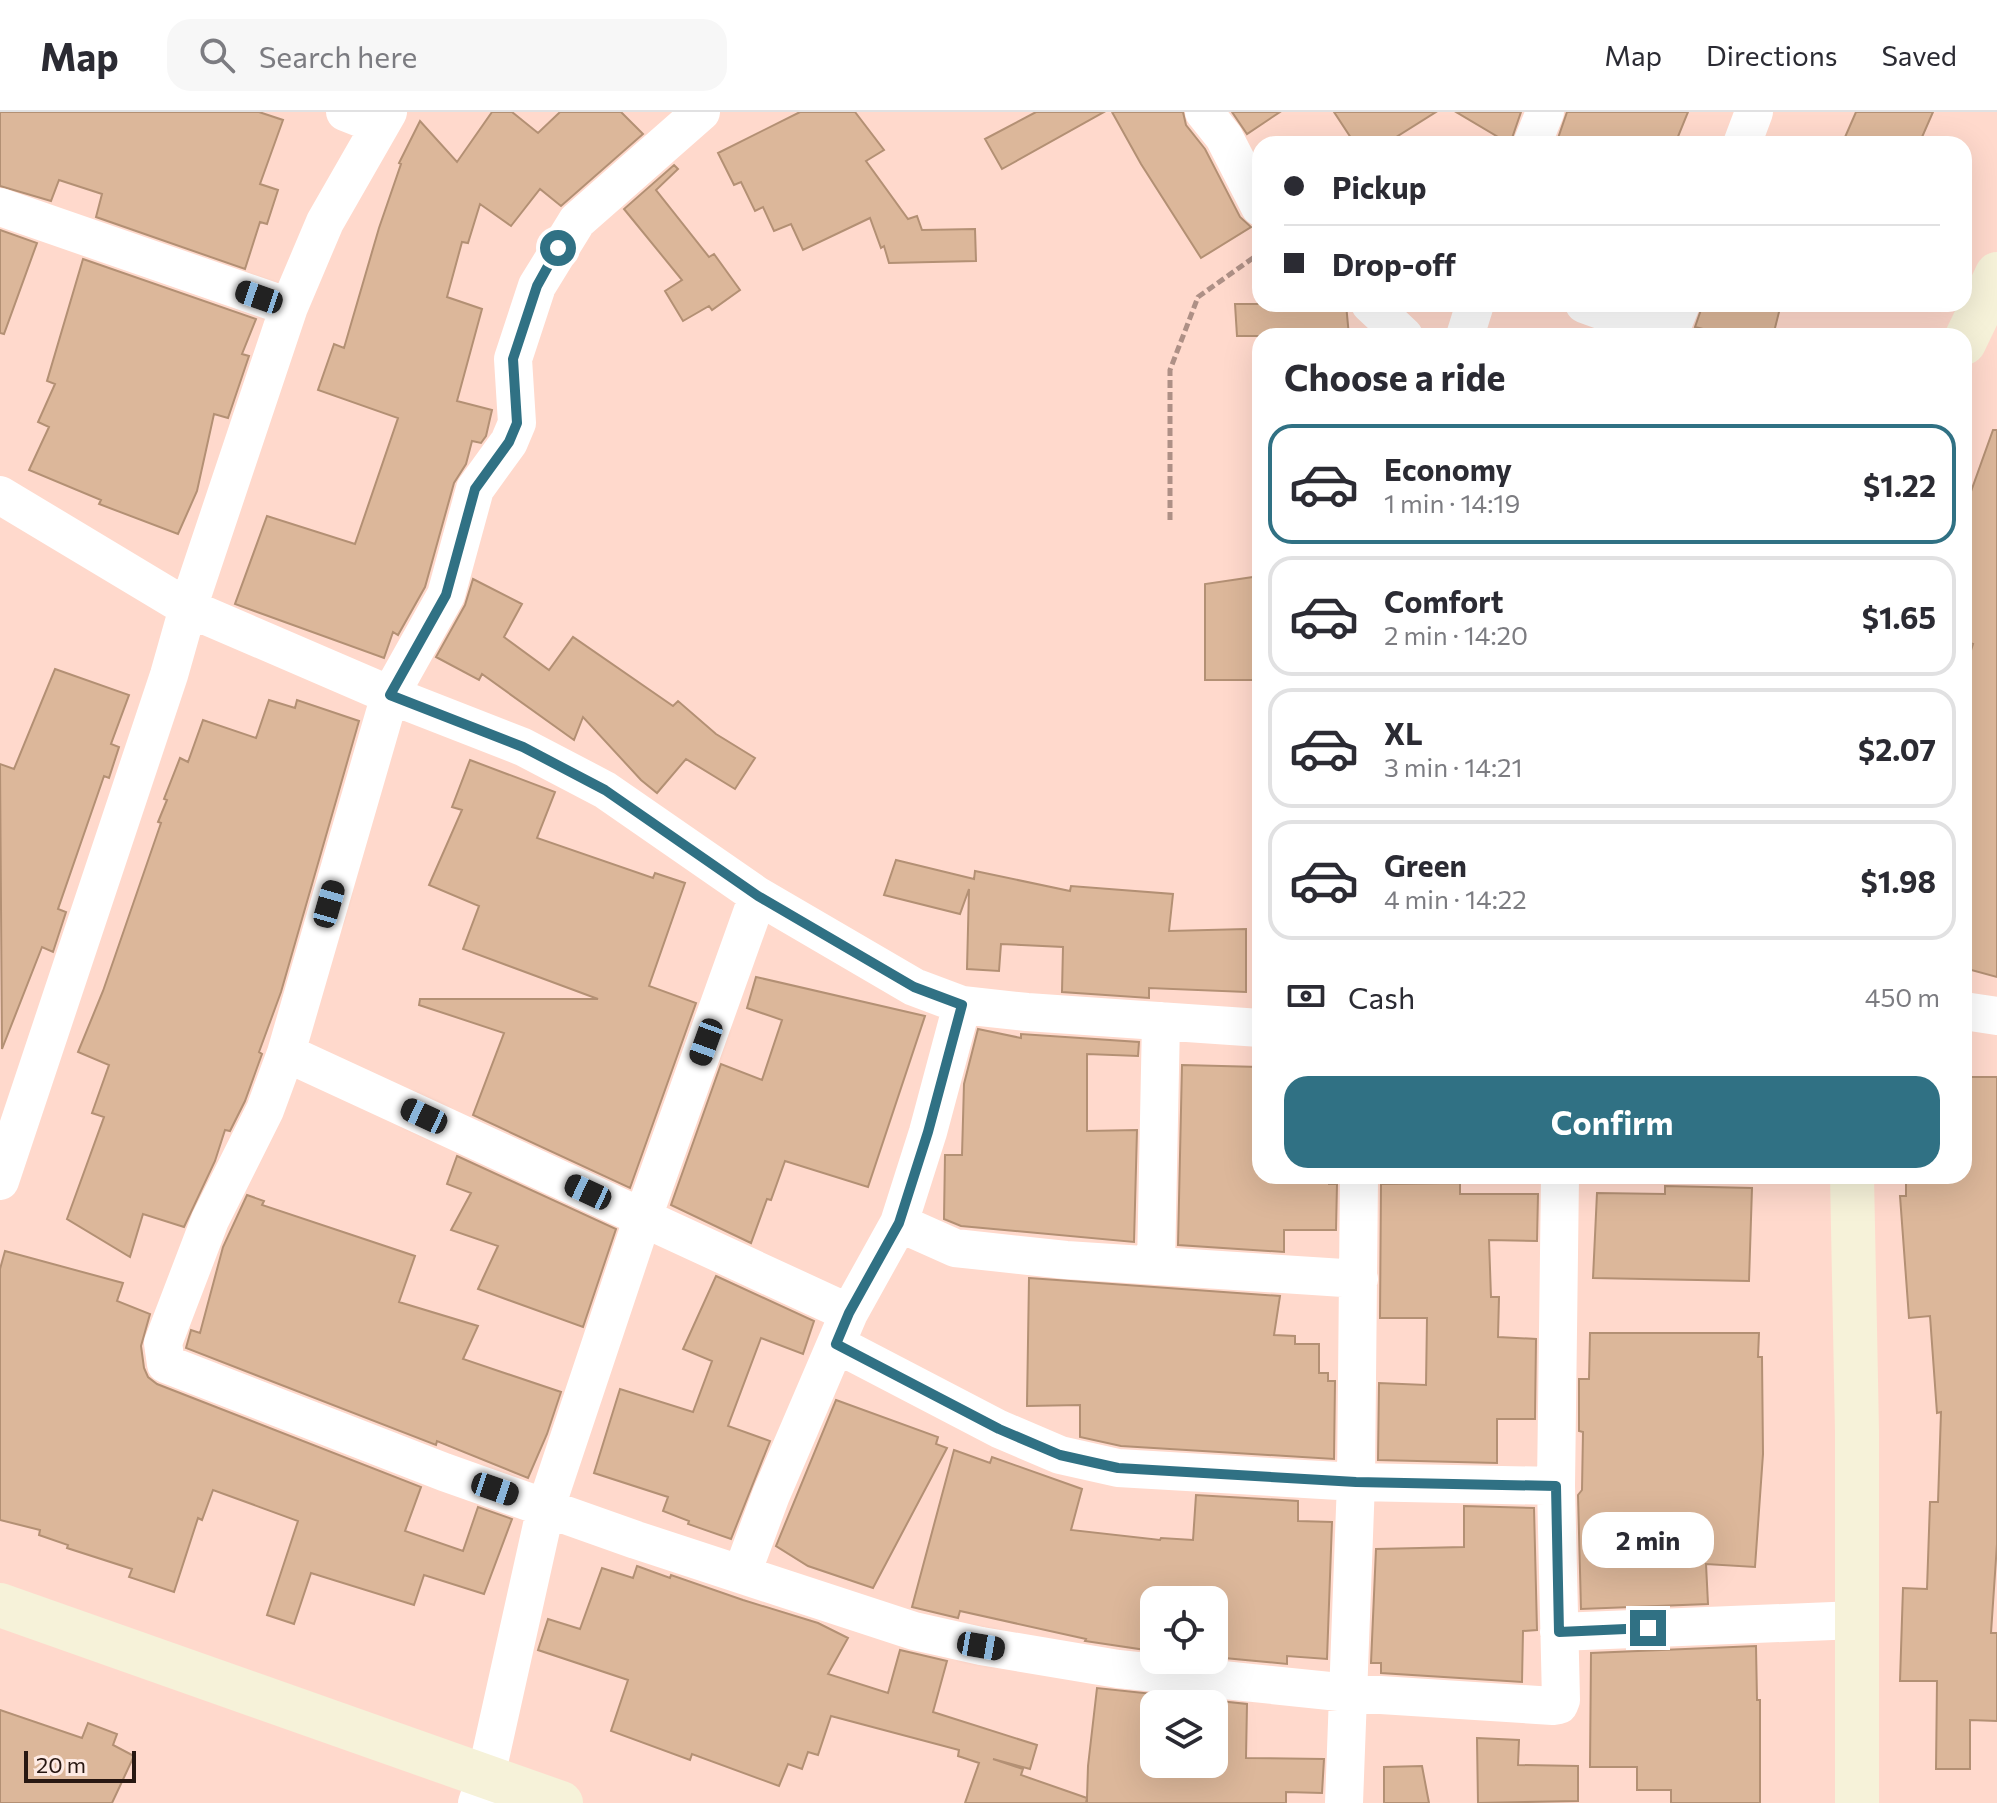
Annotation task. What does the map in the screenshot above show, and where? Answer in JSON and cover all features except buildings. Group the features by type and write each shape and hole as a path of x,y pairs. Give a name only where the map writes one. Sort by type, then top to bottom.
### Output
{"street":[{"path":"701,112 577,221 537,286 513,359 517,423 509,442 475,489 446,595 390,695 286,1053 265,1110 210,1220 163,1343 166,1364 444,1472 636,1540 914,1631 981,1646 1118,1669 1349,1693 1559,1705 1556,1486 1560,1184"},
{"path":"1204,112 1224,137 1252,191"},
{"path":"1535,136 1545,112"},
{"path":"1745,136 1754,112"},
{"path":"0,1181 289,307 370,116"},
{"path":"0,207 289,307"},
{"path":"1971,328 1997,274"},
{"path":"1378,312 1396,328"},
{"path":"1606,312 1648,328"},
{"path":"2,501 188,608 390,695 523,747 605,790 758,896 914,987 962,1005 1252,1027"},
{"path":"482,1790 546,1507 643,1217 758,896"},
{"path":"742,1573 771,1495 843,1329 899,1223 928,1132 962,1005"},
{"path":"1972,1012 1997,1016"},
{"path":"1156,1266 1161,1021"},
{"path":"286,1053 643,1217 843,1329 999,1429 1060,1455 1118,1468 1356,1482 1556,1486"},
{"path":"1344,1803 1356,1482 1359,1184"},
{"path":"1852,1184 1857,1431 1857,1803"},
{"path":"899,1223 955,1248 1066,1260 1359,1279"},
{"path":"0,1605 482,1790 561,1803"},
{"path":"1559,1632 1857,1620"}],"path":[{"path":"1170,520 1170,370 1198,297 1252,259"}],"route":[{"path":"558,248 537,286 513,359 517,423 509,442 475,489 467,528 446,595 390,695 523,747 605,790 758,896 914,987 962,1005 928,1132 899,1223 849,1313 836,1344 999,1429 1060,1455 1118,1468 1356,1482 1556,1486 1559,1632 1648,1628"}]}
